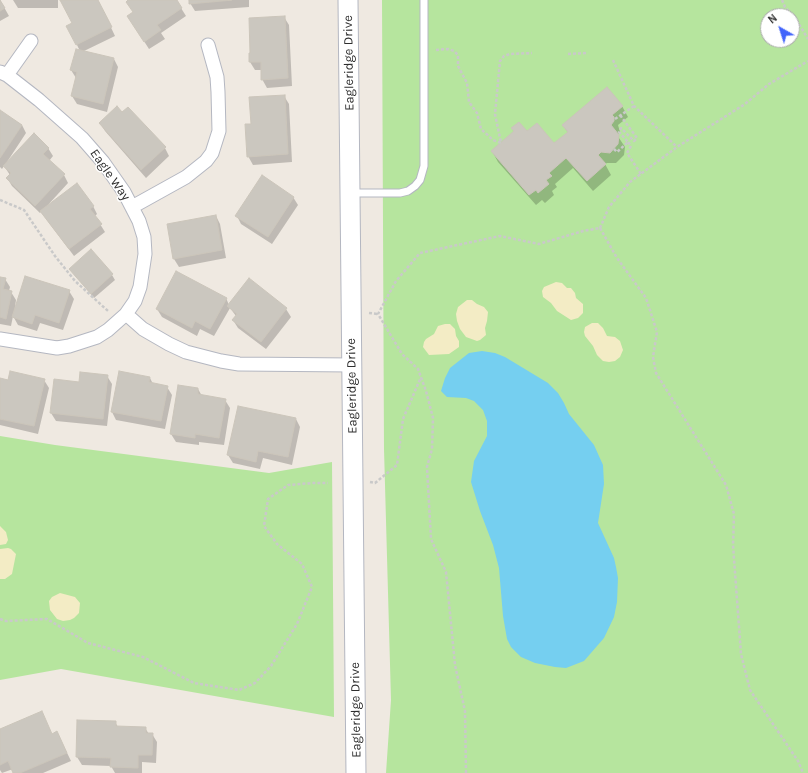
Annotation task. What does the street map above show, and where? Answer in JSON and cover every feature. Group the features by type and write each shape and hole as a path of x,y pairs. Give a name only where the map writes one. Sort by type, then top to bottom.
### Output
{"main road":[{"name":"Eagleridge Drive","path":"348,0 356,773"}],"street":[{"path":"3,74 31,41"},
{"path":"132,206 186,177 206,162 212,153 219,132 218,92 208,45"},
{"name":"Eagle Way","path":"0,339 57,348 69,346 97,337 108,330 126,314 135,301 140,287 145,254 144,237 139,221 124,192 103,162 82,138 39,100 3,74"},
{"path":"126,314 143,328 169,344 186,352 220,361 239,364 352,365"}],"lane":[{"path":"351,193 400,193 408,191 420,180 424,166 424,0"}],"path":[{"path":"782,0 785,7 797,21 808,39"},
{"path":"424,50 448,50 454,51 458,55 458,66 467,83 469,102 477,113 481,129 493,140 501,143 495,114 500,61 504,56 510,54 532,54"},
{"path":"568,54 588,53"},
{"path":"613,60 634,106 677,147"},
{"path":"600,228 609,207 630,182 677,147 745,104 770,84 808,62"},
{"path":"614,119 634,106"},
{"path":"620,116 637,138 634,141 621,128 619,132 631,146 627,153 642,174"},
{"path":"614,149 617,152 628,142"},
{"path":"0,200 24,210 55,256 75,281 110,313"},
{"path":"466,773 465,711 455,665 446,572 431,539 427,467 432,450 432,418 418,369 402,354 378,314 396,281 420,253 500,236 540,244 583,231 600,228"},
{"path":"600,228 617,258 646,298 657,332 653,357 656,373 726,485 734,514 734,552 741,654 750,690 798,761 803,773"},
{"path":"368,482 375,483 397,465 403,419 421,377"},
{"path":"0,618 6,621 47,619 88,643 143,657 194,683 239,690 255,683 271,666 296,624 312,588 302,564 277,544 264,526 268,499 288,485 328,483"}],"green space":[{"path":"382,0 808,0 808,773 386,773 391,700 384,449"},
{"path":"0,436 55,445 269,473 332,462 334,717 61,669 0,680"}],"sand":[{"path":"556,282 562,283 567,288 571,288 575,293 576,298 583,304 583,313 578,318 571,320 557,311 551,303 543,297 542,291 544,287"},
{"path":"467,300 472,300 484,307 488,312 485,328 486,335 477,341 466,337 460,329 457,321 456,314 458,307"},
{"path":"592,323 598,323 603,328 607,336 615,337 620,341 623,350 620,357 615,361 603,361 597,355 593,346 585,336 585,327"},
{"path":"450,324 455,329 456,336 459,341 459,347 449,354 429,355 423,347 424,342 434,334 438,326"},
{"path":"0,526 6,532 8,540 6,544 0,545"},
{"path":"8,548 16,554 12,574 5,579 0,579 0,549"},
{"path":"60,593 75,597 80,603 79,613 70,620 63,621 57,619 50,610 49,601 52,597"}],"water":[{"path":"482,351 495,353 505,357 548,383 558,393 569,414 594,445 603,465 604,484 598,523 614,558 618,578 617,602 614,617 604,638 584,661 566,668 535,663 521,657 511,647 507,639 503,616 499,568 493,545 471,482 474,461 487,436 487,421 483,410 474,401 466,398 447,397 441,391 450,368 469,353"}],"building":[{"path":"0,0 5,8 0,11"},
{"path":"60,0 98,0 112,27 76,45 66,26 72,23"},
{"path":"128,0 177,0 182,8 157,25 161,30 144,42 127,16 133,12 126,2"},
{"path":"189,0 232,0 189,4"},
{"path":"285,16 288,78 261,80 261,62 249,62 249,18"},
{"path":"76,49 114,58 103,104 71,96 77,72 70,70"},
{"path":"607,87 623,106 612,115 614,117 614,121 611,125 619,135 618,144 610,153 601,152 598,155 606,164 587,181 566,158 549,173 552,176 546,180 549,184 538,193 536,190 529,195 491,151 514,131 511,128 519,122 527,131 537,123 554,143 568,132 562,125"},
{"path":"285,95 288,154 247,157 245,124 251,124 249,97"},
{"path":"117,106 122,112 128,107 166,147 141,170 99,123"},
{"path":"0,110 22,125 0,158"},
{"path":"34,133 49,148 43,154 65,174 35,206 6,178 11,173 3,166"},
{"path":"262,175 294,197 268,237 235,216"},
{"path":"77,183 94,206 90,209 102,224 69,249 40,211"},
{"path":"216,215 222,250 173,259 167,224"},
{"path":"91,249 113,274 91,294 69,269"},
{"path":"176,271 227,298 210,329 195,321 192,328 156,309"},
{"path":"25,276 70,290 59,323 35,315 32,324 12,317"},
{"path":"0,277 6,278 3,289 12,291 6,319 0,317"},
{"path":"249,278 287,308 261,342 232,320 237,314 227,306"},
{"path":"10,371 45,379 34,426 0,419 0,378 8,380"},
{"path":"119,371 150,377 149,382 168,386 161,421 111,412"},
{"path":"80,372 108,375 103,419 50,413 54,379 79,382"},
{"path":"178,385 198,388 198,394 226,399 219,438 195,434 195,438 170,434"},
{"path":"238,406 296,418 288,457 258,451 256,462 227,455"},
{"path":"42,711 52,734 57,731 67,753 20,773 13,773 8,761 0,765 0,729"},
{"path":"77,720 116,721 116,726 146,727 146,733 153,733 152,755 138,755 138,768 110,767 111,758 76,757"}]}
